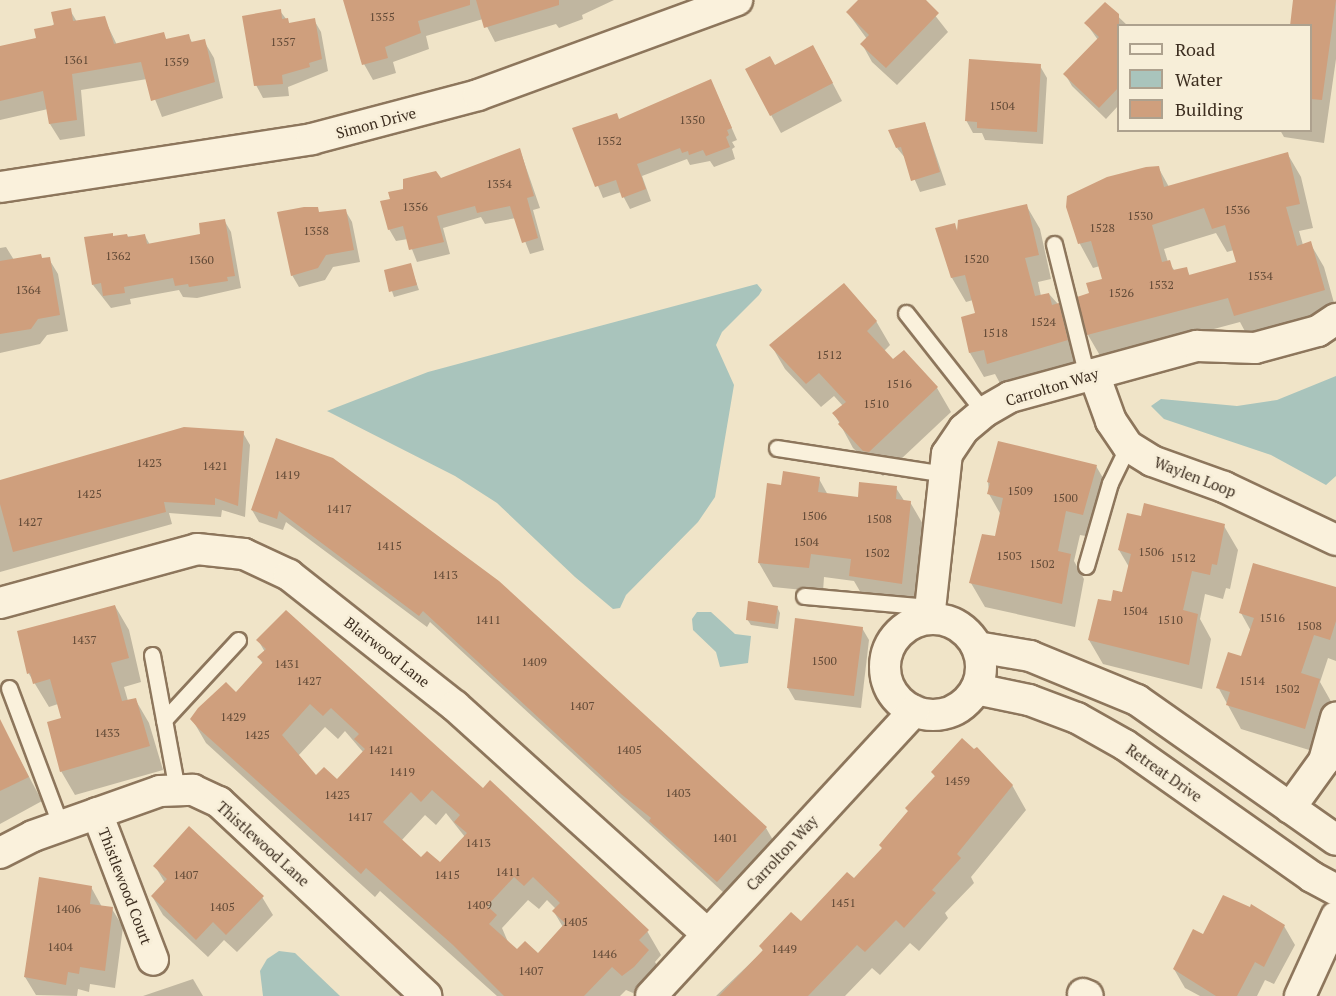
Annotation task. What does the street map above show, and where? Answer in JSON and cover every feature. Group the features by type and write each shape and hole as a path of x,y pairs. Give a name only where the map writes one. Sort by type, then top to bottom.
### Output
{"street":[{"name":"Simon Drive","path":"0,187 312,140 478,96 737,0"},
{"name":"Carrolton Way","path":"929,613 947,454 984,412 1010,397 1197,346 1256,348 1318,331 1336,319"},
{"name":"Waylen Loop","path":"1091,375 1110,421 1128,446 1152,461 1224,487 1336,540"},
{"name":"Blairwood Lane","path":"0,603 197,549 244,554 271,566 289,575 454,706 707,934"},
{"path":"929,613 957,626 977,647 981,661 976,689 956,709 942,714 914,711 890,690 885,659 900,632 929,613"},
{"path":"977,647 1030,656 1137,700 1336,840"},
{"name":"Retreat Drive","path":"976,689 1039,704 1077,718 1125,745 1312,878 1336,890"},
{"name":"Carrolton Way","path":"651,996 914,711"},
{"path":"1290,808 1324,761 1336,718"},
{"name":"Thistlewood Lane","path":"0,853 61,826 160,791 193,790 219,802 426,996"},
{"name":"Thistlewood Court","path":"97,813 153,960"},
{"path":"1300,996 1336,916"}],"lane":[{"path":"1054,244 1091,375"},
{"path":"906,313 984,412"},
{"path":"1086,566 1110,483 1128,446"},
{"path":"777,448 945,474"},
{"path":"804,596 929,613"},
{"path":"164,720 238,640"},
{"path":"152,655 177,790"},
{"path":"9,688 61,826"}],"water":[{"path":"757,284 762,290 759,295 722,332 716,345 734,385 715,497 698,522 626,595 620,608 613,609 575,577 497,503 455,476 327,411 428,372"},
{"path":"1336,376 1336,476 1326,485 1271,455 1164,419 1151,406 1161,399 1237,406 1277,400"},
{"path":"697,612 711,612 735,634 751,636 748,663 720,667 716,652 693,630 692,619"},
{"path":"279,951 295,953 340,996 263,996 260,971 267,959"}],"building":[{"path":"343,0 470,0 470,5 418,21 421,33 385,47 388,58 362,65"},
{"path":"476,0 559,0 559,5 484,28"},
{"path":"858,0 926,0 939,13 886,68 860,44 869,35 846,12"},
{"path":"1293,0 1336,0 1322,100 1312,99 1312,24 1290,24"},
{"path":"1105,2 1119,14 1117,89 1099,108 1063,74 1099,37 1084,23"},
{"path":"71,8 73,21 105,16 114,44 164,32 166,39 189,34 191,42 205,39 215,82 151,101 141,62 72,74 77,120 49,124 43,91 0,101 0,46 36,38 34,29 54,25 51,12"},
{"path":"281,9 282,19 288,18 289,23 315,18 322,59 309,63 310,67 282,75 283,84 254,86 242,16"},
{"path":"813,45 833,83 770,116 745,69 770,56 775,65"},
{"path":"969,59 1041,64 1037,132 977,128 977,122 965,121"},
{"path":"711,79 732,128 727,130 729,135 726,137 730,147 706,156 703,150 689,155 688,151 682,153 680,148 637,164 646,189 622,198 616,180 595,187 572,128 617,113 619,119"},
{"path":"925,122 940,172 911,181 901,147 896,148 888,130"},
{"path":"520,148 534,196 527,198 538,238 522,243 510,206 477,213 475,206 437,216 444,242 409,250 403,226 388,230 380,201 390,199 388,192 403,189 403,179 436,171 441,178"},
{"path":"1288,152 1300,204 1286,207 1297,246 1311,241 1325,290 1234,316 1228,298 1087,335 1077,297 1089,293 1086,283 1102,279 1091,241 1078,244 1066,207 1067,196 1107,177 1146,167 1159,166 1164,187","holes":["1204,208 1212,229 1225,225 1236,262 1189,275 1187,267 1173,270 1170,260 1162,262 1152,225"]},
{"path":"1027,204 1039,255 1025,258 1035,296 1049,293 1052,305 1059,303 1068,340 987,364 984,350 969,353 961,317 975,313 965,275 951,278 935,228 955,223 957,231 958,220"},
{"path":"318,207 319,212 346,209 354,250 326,255 318,268 291,276 277,212"},
{"path":"225,219 235,276 227,277 228,281 189,287 188,284 175,286 173,278 124,287 125,293 103,296 101,283 92,285 84,237 113,233 113,236 127,234 128,237 145,234 147,244 200,234 199,223"},
{"path":"41,254 42,258 50,257 60,315 38,319 31,329 0,334 0,261"},
{"path":"411,263 417,285 389,292 384,270"},
{"path":"844,283 877,321 867,331 893,359 904,350 938,387 869,452 863,451 838,424 840,422 832,413 846,402 819,373 806,384 769,345"},
{"path":"184,427 244,431 238,506 215,498 215,505 164,502 166,512 13,552 0,504 0,480"},
{"path":"276,438 333,458 499,581 767,827 717,882 649,821 651,818 621,794 423,611 419,616 279,511 277,519 251,510"},
{"path":"998,441 1097,465 1083,515 1066,511 1058,551 1071,554 1062,604 969,583 982,534 995,536 1003,498 987,494 990,483 987,482"},
{"path":"783,471 820,477 818,492 858,497 859,482 897,486 896,499 911,501 902,584 849,576 851,559 811,554 809,568 758,563 767,483 781,485"},
{"path":"1144,503 1225,524 1217,565 1212,564 1210,575 1192,571 1183,610 1198,614 1189,665 1088,640 1098,599 1111,601 1113,590 1122,592 1131,554 1118,550 1127,513 1141,516"},
{"path":"1253,563 1336,587 1336,621 1330,640 1314,635 1301,673 1320,679 1305,729 1226,705 1230,692 1216,688 1228,652 1241,656 1254,618 1239,613"},
{"path":"748,601 778,606 775,624 746,620"},
{"path":"115,605 129,658 111,663 122,701 136,698 150,746 60,772 47,722 61,718 50,679 33,684 30,673 27,674 17,631"},
{"path":"286,610 483,788 490,780 649,930 639,940 649,950 634,967 622,976 612,967 584,996 504,996 453,945 366,868 361,874 190,719 198,708 226,682 236,692 263,662 257,657 266,649 256,640","holes":["310,704 323,716 331,708 359,734 354,739 365,749 337,779 324,767 316,775 282,735","432,790 460,815 454,822 467,833 440,862 427,851 421,857 383,822 411,792 421,802","514,877 524,886 533,877 560,903 552,911 565,923 538,953 525,941 517,949 489,924 497,915 487,906"]},
{"path":"795,618 863,627 854,696 787,688"},
{"path":"0,719 29,777 0,791"},
{"path":"962,738 974,749 977,747 1013,785 957,854 961,858 932,890 936,893 904,928 896,920 865,952 857,945 808,996 719,996 763,950 759,946 791,912 801,921 847,872 854,878 882,848 879,845 908,811 905,808 935,776 931,772"},
{"path":"189,826 264,896 226,935 213,922 196,940 151,896 167,879 153,866"},
{"path":"39,877 92,886 90,904 113,907 105,971 80,967 79,974 68,972 66,985 24,977"},
{"path":"1223,895 1250,907 1251,904 1285,925 1264,967 1255,962 1237,996 1216,996 1173,969 1193,929 1203,934"}]}
